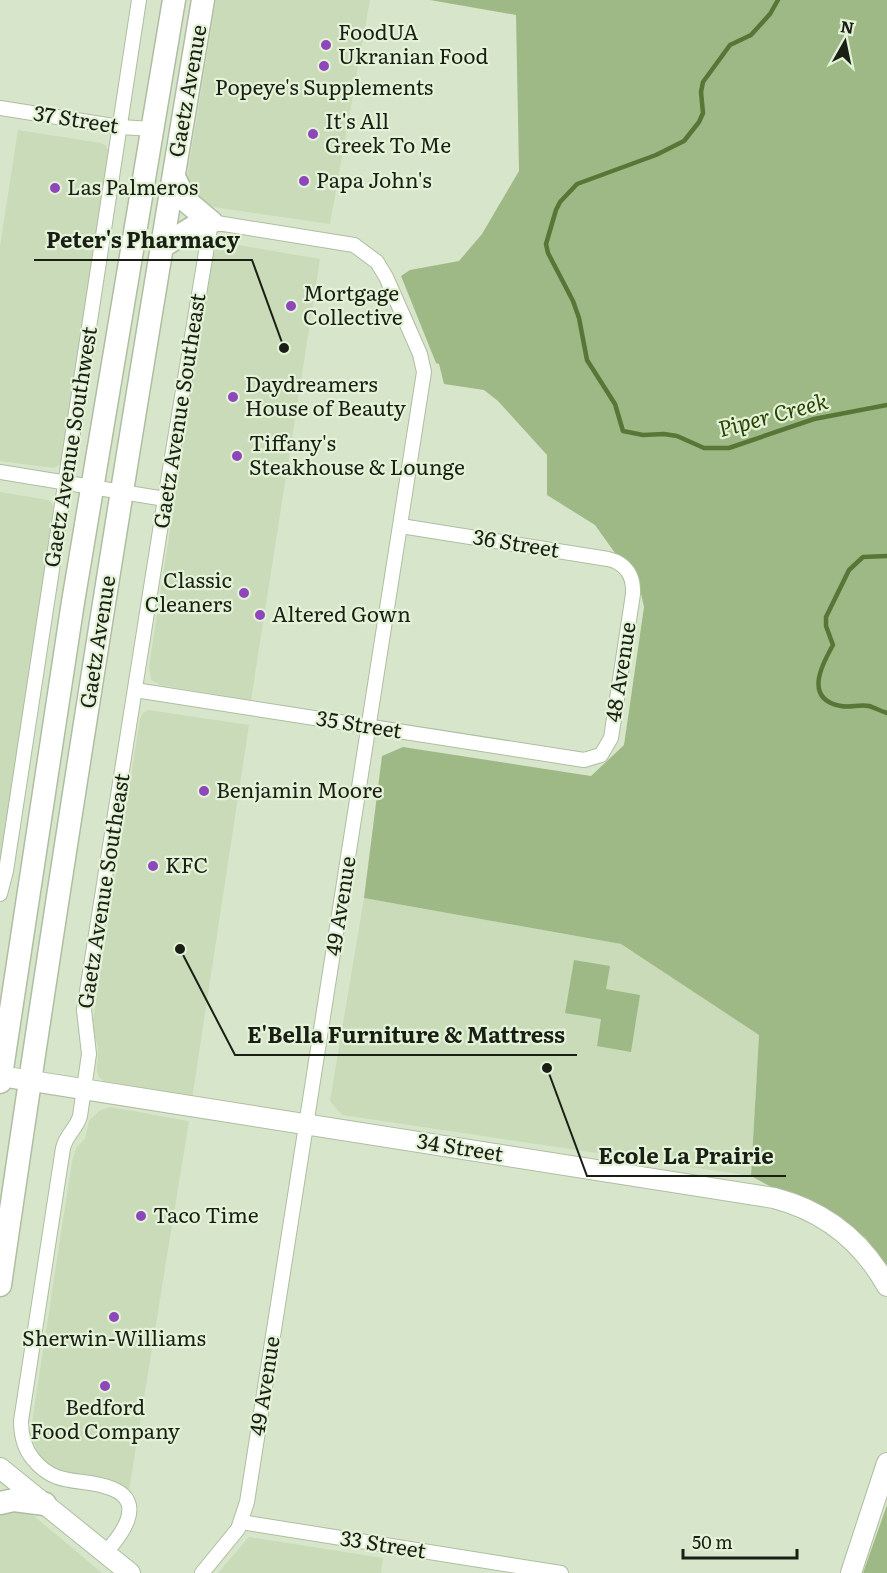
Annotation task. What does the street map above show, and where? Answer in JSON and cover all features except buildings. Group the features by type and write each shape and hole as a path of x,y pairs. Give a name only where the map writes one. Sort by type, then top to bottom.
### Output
{"main road":[{"name":"Gaetz Avenue","path":"0,1078 92,487 174,0"},
{"name":"Gaetz Avenue","path":"0,1285 122,492 203,0"},
{"path":"174,177 185,200 211,222"},
{"path":"163,246 197,225 211,222"},
{"path":"0,1503 14,1500 45,1504"}],"street":[{"name":"Gaetz Avenue Southwest","path":"0,894 6,871 139,0"},
{"name":"37 Street","path":"0,108 120,127 153,129"},
{"name":"49 Avenue","path":"202,1573 234,1535 247,1502 401,526 423,367 420,354 386,277 377,262 354,245 211,222"},
{"name":"Gaetz Avenue Southeast","path":"105,1553 127,1524 129,1512 126,1500 115,1490 57,1479 44,1472 26,1449 21,1431 21,1413 63,1148 79,1121 89,1047 84,1010 211,222"},
{"path":"0,472 165,499"},
{"name":"36 Street","path":"401,526 608,559 616,561 627,570"},
{"name":"48 Avenue","path":"584,759 601,754 611,738 634,584 627,570"},
{"name":"35 Street","path":"135,690 584,759"},
{"name":"34 Street","path":"0,1078 30,1080 745,1192 791,1202 829,1221 846,1233 870,1259 887,1286"},
{"path":"851,1573 887,1463"},
{"path":"0,1468 130,1573"},
{"name":"33 Street","path":"241,1522 561,1573"}],"shaded area":[{"path":"216,0 370,0 330,224 213,207 201,201 192,189 187,177"},
{"path":"430,0 887,0 887,1265 865,1237 751,1176 759,1035 621,944 364,898 382,756 403,747 591,776 624,745 644,607 636,571 615,553 595,525 547,495 547,455 498,401 484,390 444,384 439,364 436,363 401,276 410,270 459,261 482,234 519,171 516,15"},
{"path":"18,130 101,143 108,151 63,459 61,464 54,468 0,461 0,246"},
{"path":"227,243 320,259 251,700 160,685 151,680 149,667 212,256 217,247"},
{"path":"0,492 48,500 52,503 54,511 0,872"},
{"path":"148,710 249,725 192,1099 105,1082 99,1077 97,1071 98,1047 92,1027 140,719"},
{"path":"364,898 621,944 759,1035 751,1176 342,1115 330,1101"},
{"path":"574,960 610,966 606,989 640,995 631,1052 597,1046 601,1019 565,1013"},
{"path":"110,1107 189,1121 129,1490 76,1482 58,1474 38,1454 32,1437 32,1422 72,1162 76,1148 85,1139 89,1121 99,1111"},
{"path":"887,1505 887,1573 863,1573"},
{"path":"11,1509 28,1511 102,1573 0,1573 0,1514"},
{"path":"249,1537 383,1558 381,1573 218,1573"}],"waterway":[{"name":"Piper Creek","path":"778,0 770,14 751,35 730,45 703,82 701,92 703,113 684,141 656,155 577,184 560,202 546,244 548,253 573,301 579,318 587,360 615,404 623,431 643,435 677,436 704,448 729,448 814,419 887,405"},
{"name":"Piper Creek","path":"887,556 863,557 849,570 826,617 826,626 833,645 824,662 819,681 822,696 830,702 841,706 869,706 887,713"}],"place":[{"name":"FoodUA Ukranian Food","path":"326,45"},
{"name":"Popeye's Supplements","path":"324,66"},
{"name":"It's All Greek To Me","path":"313,134"},
{"name":"Papa John's","path":"304,181"},
{"name":"Las Palmeros","path":"55,188"},
{"name":"Mortgage Collective","path":"291,306"},
{"name":"Peter's Pharmacy","path":"284,348"},
{"name":"Daydreamers House of Beauty","path":"233,397"},
{"name":"Tiffany's Steakhouse & Lounge","path":"237,456"},
{"name":"Classic Cleaners","path":"244,593"},
{"name":"Altered Gown","path":"260,615"},
{"name":"Benjamin Moore","path":"204,791"},
{"name":"KFC","path":"153,866"},
{"name":"E'Bella Furniture & Mattress","path":"180,949"},
{"name":"Ecole La Prairie","path":"547,1068"},
{"name":"Taco Time","path":"141,1216"},
{"name":"Sherwin-Williams","path":"114,1317"},
{"name":"Bedford Food Company","path":"105,1386"}]}
